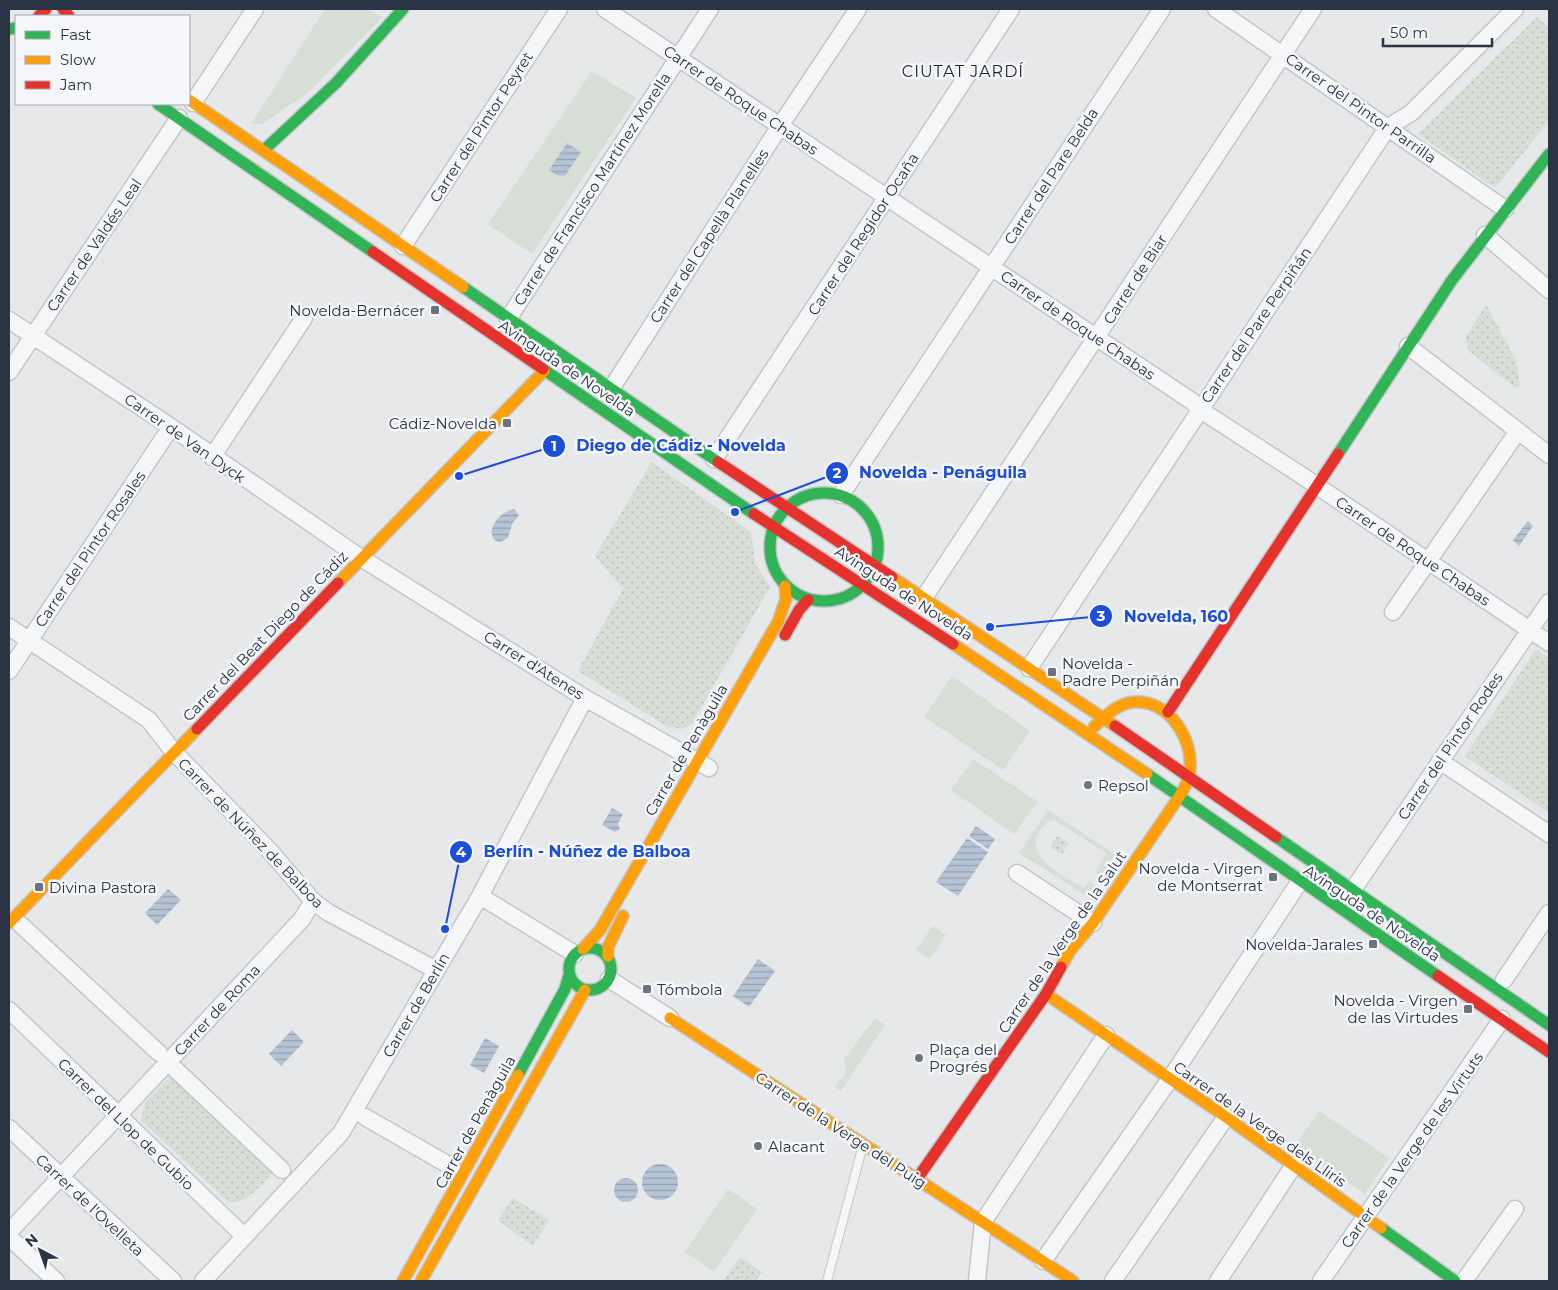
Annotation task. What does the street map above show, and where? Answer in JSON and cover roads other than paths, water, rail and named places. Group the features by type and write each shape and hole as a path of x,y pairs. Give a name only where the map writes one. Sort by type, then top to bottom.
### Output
{"street":[{"path":"191,102 255,9"},
{"path":"264,150 336,83 403,9"},
{"name":"Carrer del Pintor Peyret","path":"403,246 559,9"},
{"name":"Carrer de Roque Chabas","path":"605,9 1096,339 1193,402 1199,409 1317,486 1549,643"},
{"name":"Carrer de Francisco Martínez Morella","path":"508,319 710,9"},
{"name":"Carrer del Capellà Planelles","path":"611,389 780,126 858,9"},
{"name":"Carrer del Regidor Ocaña","path":"714,459 1011,9"},
{"name":"Carrer del Pare Belda","path":"841,495 1162,9"},
{"name":"Carrer del Pintor Parrilla","path":"1216,9 1504,209"},
{"name":"Carrer de Biar","path":"923,599 1313,9"},
{"name":"Carrer del Pare Perpiñán","path":"1029,668 1199,409 1388,127 1406,117 1515,9"},
{"name":"Avinguda de Novelda","path":"191,102 264,150 714,459 1102,717 1549,1025"},
{"name":"Avinguda de Novelda","path":"160,105 773,527 864,584 1090,733 1300,881 1549,1052"},
{"name":"Carrer de Valdés Leal","path":"9,372 179,118"},
{"path":"1168,712 1408,346 1504,209 1549,154"},
{"path":"1485,235 1549,290"},
{"path":"212,457 304,318"},
{"name":"Carrer de Van Dyck","path":"9,320 172,427 212,457 361,558"},
{"path":"1408,346 1549,455"},
{"name":"Carrer del Beat Diego de Cádiz","path":"15,924 173,751 544,371"},
{"name":"Carrer del Pintor Rosales","path":"9,671 172,427"},
{"path":"1394,612 1518,431"},
{"path":"827,492 841,495 862,506 874,524 879,545 875,567 864,584 848,596 829,602 808,600 795,594 785,586 774,569 769,542 773,527 787,507 797,499 811,494 827,492"},
{"name":"Carrer d'Atenes","path":"361,558 585,698 706,766"},
{"name":"Carrer de Penàguila","path":"579,952 600,930 706,766 778,622 786,599 785,586"},
{"path":"781,641 799,610 808,600"},
{"name":"Carrer del Pintor Rodes","path":"1352,891 1549,602"},
{"name":"Carrer de Núñez de Balboa","path":"9,627 149,720 173,751 269,850 313,901 329,913 436,970"},
{"name":"Carrer de Berlín","path":"203,1281 341,1133 367,1092 480,896 585,698"},
{"path":"1090,733 1102,717 1118,706 1135,702 1150,704 1168,712 1180,725 1187,740 1190,777 1179,796"},
{"path":"1440,761 1549,834"},
{"name":"Carrer de la Verge de la Salut","path":"917,1179 1046,994 1070,951 1093,923 1179,796"},
{"path":"1017,873 1093,923"},
{"path":"1043,1261 1170,1079 1300,881"},
{"path":"480,896 579,952"},
{"name":"Carrer de Roma","path":"9,1232 302,919 313,901"},
{"path":"608,956 601,950 592,948 579,952 570,963 569,975 576,985 585,990 594,990 603,986 609,979 612,969 608,956 608,947 615,929 630,903"},
{"path":"1504,980 1549,913"},
{"path":"15,924 159,1053"},
{"name":"Carrer de Penàguila","path":"403,1281 551,1015 565,989 569,975"},
{"name":"Carrer de la Verge del Puig","path":"609,979 1073,1281"},
{"name":"Carrer de Penàguila","path":"421,1281 585,990"},
{"name":"Carrer de la Verge dels Lliris","path":"1046,994 1226,1117 1367,1216 1455,1281"},
{"name":"Carrer del Llop de Gubio","path":"9,1010 117,1116 244,1236"},
{"name":"Carrer de la Verge de les Virtuts","path":"1321,1281 1502,1020"},
{"path":"977,1281 983,1222 1106,1035"},
{"path":"175,1069 282,1170"},
{"path":"365,1117 452,1167"},
{"path":"1113,1281 1226,1117"},
{"name":"Carrer de l'Ovelleta","path":"9,1128 59,1177 173,1281"},
{"path":"1218,1281 1294,1165"},
{"path":"1464,1281 1515,1209"},
{"path":"9,1237 56,1281"}],"lane":[{"path":"827,1281 863,1145"}],"water":[{"path":"567,143 581,152 565,176 557,175 549,170"},
{"path":"514,509 519,515 512,524 508,538 500,542 494,540 491,532 496,520 502,514"},
{"path":"1528,521 1533,526 1519,546 1513,540"},
{"path":"612,808 623,814 618,823 620,829 615,832 602,825"},
{"path":"976,826 995,839 988,849 969,836"},
{"path":"967,838 988,852 958,896 936,882"},
{"path":"168,889 181,900 157,925 145,913"},
{"path":"758,959 775,971 749,1007 733,996"},
{"path":"292,1030 304,1042 281,1066 269,1054"},
{"path":"485,1038 499,1046 484,1073 470,1065"},
{"path":"660,1164 667,1165 673,1169 677,1175 677,1189 673,1195 667,1199 660,1200 653,1199 647,1195 643,1189 642,1182 643,1175 647,1169 653,1165"},
{"path":"626,1178 634,1182 638,1190 634,1198 626,1202 618,1198 614,1190 618,1182"}],"place":[{"name":"Novelda-Bernácer","path":"435,310"},
{"name":"Cádiz-Novelda","path":"507,423"},
{"name":"Diego de Cádiz - Novelda","path":"459,476"},
{"name":"Novelda - Penáguila","path":"735,512"},
{"name":"Novelda, 160","path":"990,627"},
{"name":"Novelda - Padre Perpiñán","path":"1052,672"},
{"name":"Repsol","path":"1088,785"},
{"name":"Novelda - Virgen de Montserrat","path":"1273,877"},
{"name":"Divina Pastora","path":"39,887"},
{"name":"Berlín - Núñez de Balboa","path":"445,929"},
{"name":"Novelda-Jarales","path":"1373,944"},
{"name":"Tómbola","path":"647,989"},
{"name":"Novelda - Virgen de las Virtudes","path":"1468,1009"},
{"name":"Plaça del Progrés","path":"919,1058"},
{"name":"Alacant","path":"758,1146"}],"district":[{"name":"CIUTAT JARDÍ","path":"963,71"}]}
